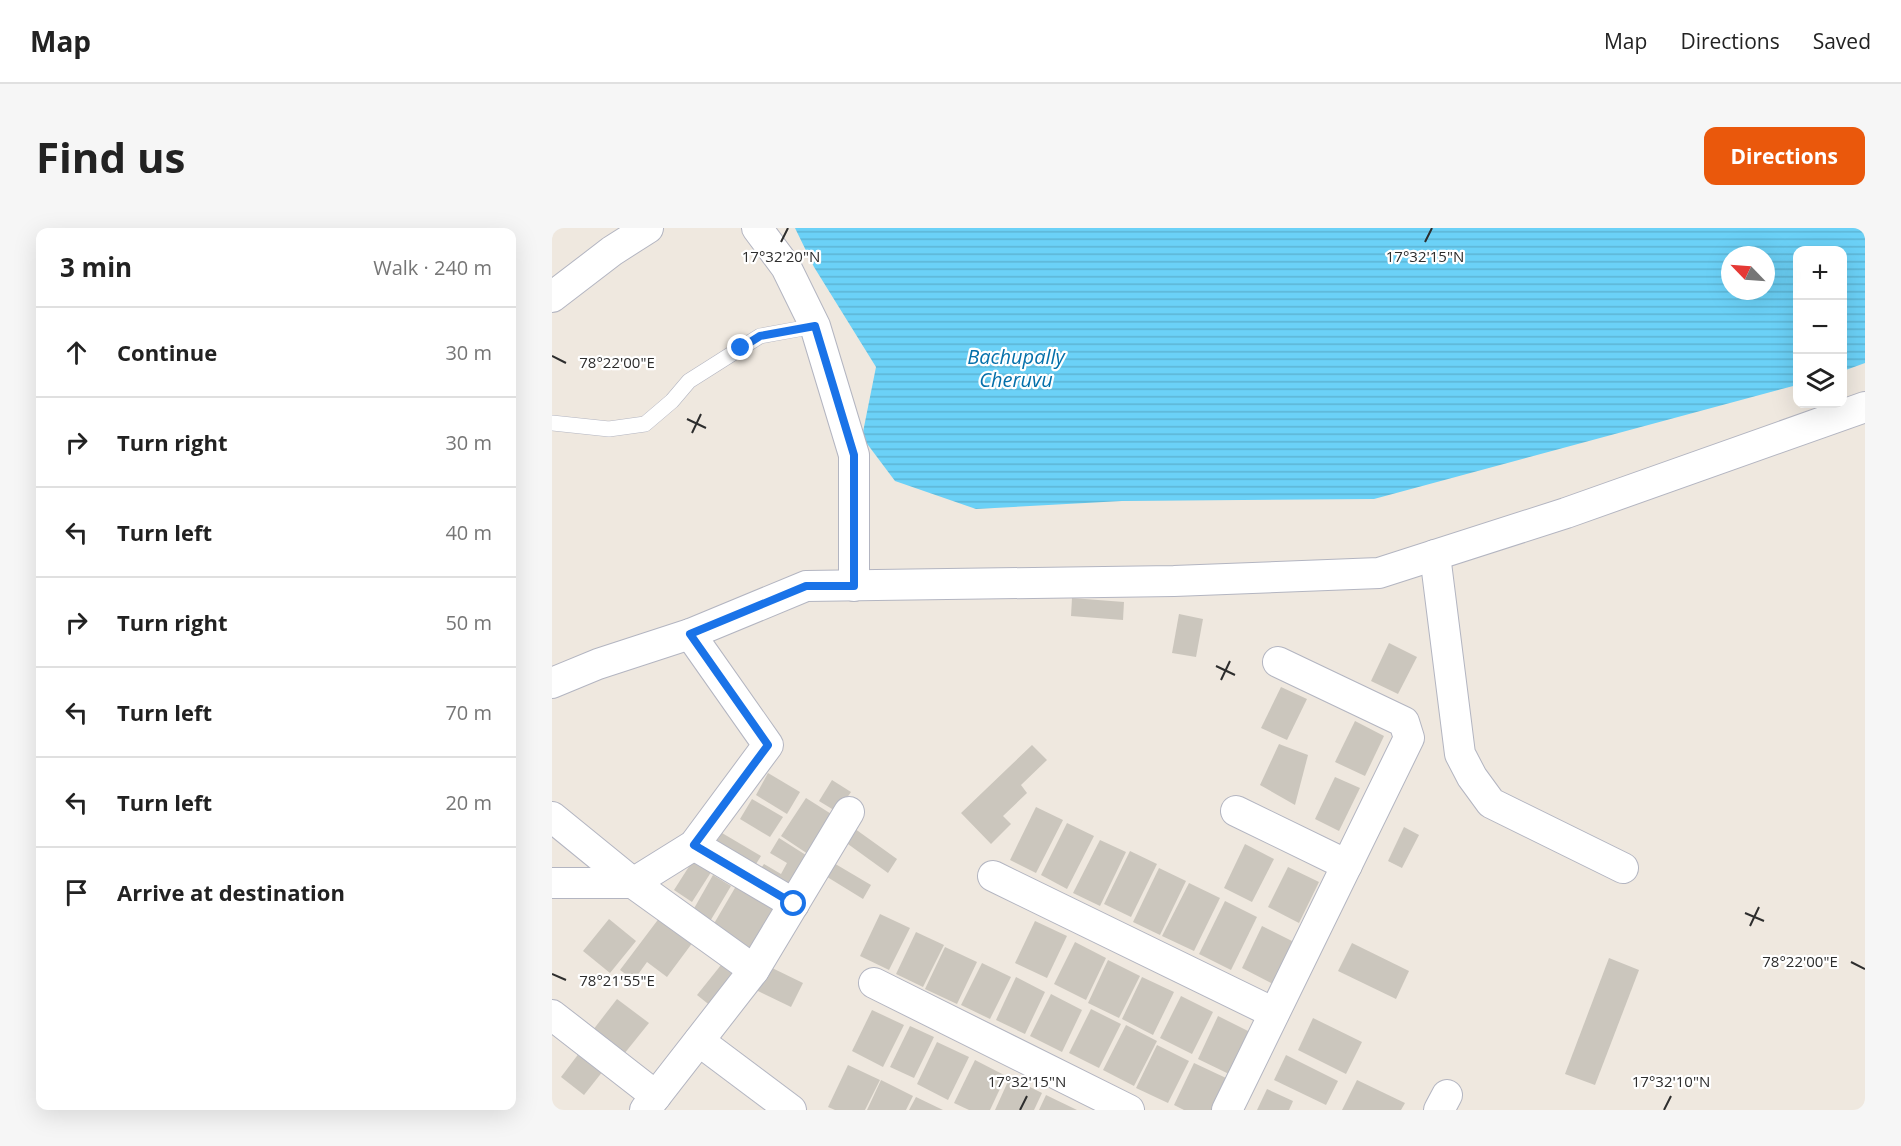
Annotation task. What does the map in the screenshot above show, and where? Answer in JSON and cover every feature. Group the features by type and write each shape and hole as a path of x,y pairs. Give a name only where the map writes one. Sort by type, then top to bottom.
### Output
{"street":[{"path":"552,297 612,251 648,228"},
{"path":"757,228 786,267 815,326 854,455 854,586"},
{"path":"552,683 598,664 690,634 806,586 1174,581 1379,573 1566,513 1865,407"},
{"path":"1435,555 1460,754 1472,777 1491,803 1623,868"},
{"path":"552,883 633,884 694,845 768,745 690,634"},
{"path":"1227,1110 1409,738 1404,722 1278,662"},
{"path":"1236,811 1347,865"},
{"path":"552,1015 648,1106 754,970 849,812"},
{"path":"552,817 633,884 754,970"},
{"path":"694,845 794,904"},
{"path":"993,876 1274,1013"},
{"path":"874,983 1129,1110"},
{"path":"699,1041 791,1110"}],"lane":[{"path":"552,423 609,429 645,424 672,401 689,381 760,336 815,326"}],"water":[{"name":"Bachupally Cheruvu","path":"795,228 1865,228 1865,363 1847,370 1847,246 1793,246 1793,386 1374,499 1122,501 976,509 895,481 862,437 876,367 814,267"}],"building":[{"path":"1072,598 1124,602 1123,620 1071,616"},
{"path":"1179,614 1203,619 1196,657 1172,653"},
{"path":"1389,643 1417,657 1398,694 1371,681"},
{"path":"1281,687 1307,699 1287,740 1261,728"},
{"path":"1355,721 1384,736 1365,776 1335,762"},
{"path":"1279,744 1308,755 1295,805 1260,785"},
{"path":"1032,745 1047,760 1021,785 1027,793 1003,816 1011,824 991,844 961,813"},
{"path":"768,773 800,792 787,814 756,795"},
{"path":"1335,777 1360,788 1339,831 1315,819"},
{"path":"832,780 851,792 837,812 819,801"},
{"path":"806,798 836,817 811,856 781,836"},
{"path":"752,799 783,817 770,837 740,819"},
{"path":"1036,807 1063,820 1036,873 1010,860"},
{"path":"1067,823 1094,836 1067,889 1041,875"},
{"path":"851,826 897,859 888,873 841,839"},
{"path":"1404,827 1419,835 1402,868 1388,861"},
{"path":"722,833 761,856 751,872 712,849"},
{"path":"779,838 809,857 786,894 756,875 764,864 781,874 787,863 770,853"},
{"path":"1100,840 1126,852 1100,906 1073,893"},
{"path":"1245,844 1274,859 1252,902 1224,888"},
{"path":"1130,851 1157,864 1131,917 1104,904"},
{"path":"697,854 715,866 692,902 674,890"},
{"path":"832,862 871,885 863,899 824,875"},
{"path":"1288,867 1319,882 1299,923 1268,907"},
{"path":"1159,868 1186,881 1160,935 1133,922"},
{"path":"713,875 731,886 709,923 692,912"},
{"path":"739,881 781,905 753,951 712,927"},
{"path":"1189,883 1220,898 1194,951 1162,936"},
{"path":"1225,901 1257,917 1231,970 1199,954"},
{"path":"880,914 910,928 889,970 860,956"},
{"path":"660,917 693,942 667,977 647,962 634,980 620,970"},
{"path":"609,919 636,941 610,973 583,951"},
{"path":"1035,921 1067,936 1047,978 1015,963"},
{"path":"1262,926 1294,942 1273,984 1242,968"},
{"path":"916,932 944,945 923,987 896,974"},
{"path":"1075,942 1106,958 1086,1000 1054,984"},
{"path":"1352,943 1409,971 1396,999 1338,971"},
{"path":"945,947 977,962 957,1004 925,989"},
{"path":"1609,958 1639,970 1595,1085 1565,1074"},
{"path":"1108,960 1140,976 1119,1018 1088,1003"},
{"path":"982,963 1011,977 990,1019 961,1005"},
{"path":"721,965 736,977 712,1007 697,995"},
{"path":"768,966 803,983 791,1007 756,990"},
{"path":"1016,977 1045,992 1025,1034 996,1020"},
{"path":"1142,977 1174,992 1153,1035 1122,1019"},
{"path":"1051,994 1082,1010 1062,1052 1030,1036"},
{"path":"1181,996 1213,1012 1192,1054 1160,1038"},
{"path":"617,999 649,1023 624,1054 593,1030"},
{"path":"1091,1009 1121,1024 1099,1068 1069,1053"},
{"path":"872,1010 904,1025 883,1067 852,1051"},
{"path":"1218,1016 1250,1032 1229,1074 1198,1059"},
{"path":"1313,1018 1362,1042 1346,1074 1298,1050"},
{"path":"1126,1025 1157,1041 1134,1086 1103,1070"},
{"path":"910,1026 934,1037 914,1078 890,1067"},
{"path":"937,1042 969,1057 948,1100 917,1084"},
{"path":"1157,1045 1189,1061 1168,1103 1136,1088"},
{"path":"583,1048 607,1066 584,1095 561,1077"},
{"path":"1286,1055 1338,1081 1326,1105 1274,1080"},
{"path":"975,1060 1006,1076 990,1110 969,1110 954,1103"},
{"path":"1194,1063 1226,1078 1211,1110 1184,1110 1174,1105"},
{"path":"848,1065 880,1080 865,1110 835,1110 828,1107"},
{"path":"1010,1077 1042,1093 1034,1110 995,1110"},
{"path":"881,1080 913,1096 906,1110 867,1110"},
{"path":"1357,1080 1405,1103 1401,1110 1342,1110"},
{"path":"1267,1089 1293,1101 1289,1110 1257,1110"},
{"path":"1046,1095 1077,1110 1039,1110"},
{"path":"916,1097 943,1110 909,1110"}],"route":[{"path":"741,348 760,336 815,326 854,455 854,586 806,586 690,634 768,745 694,845 794,904"}]}
